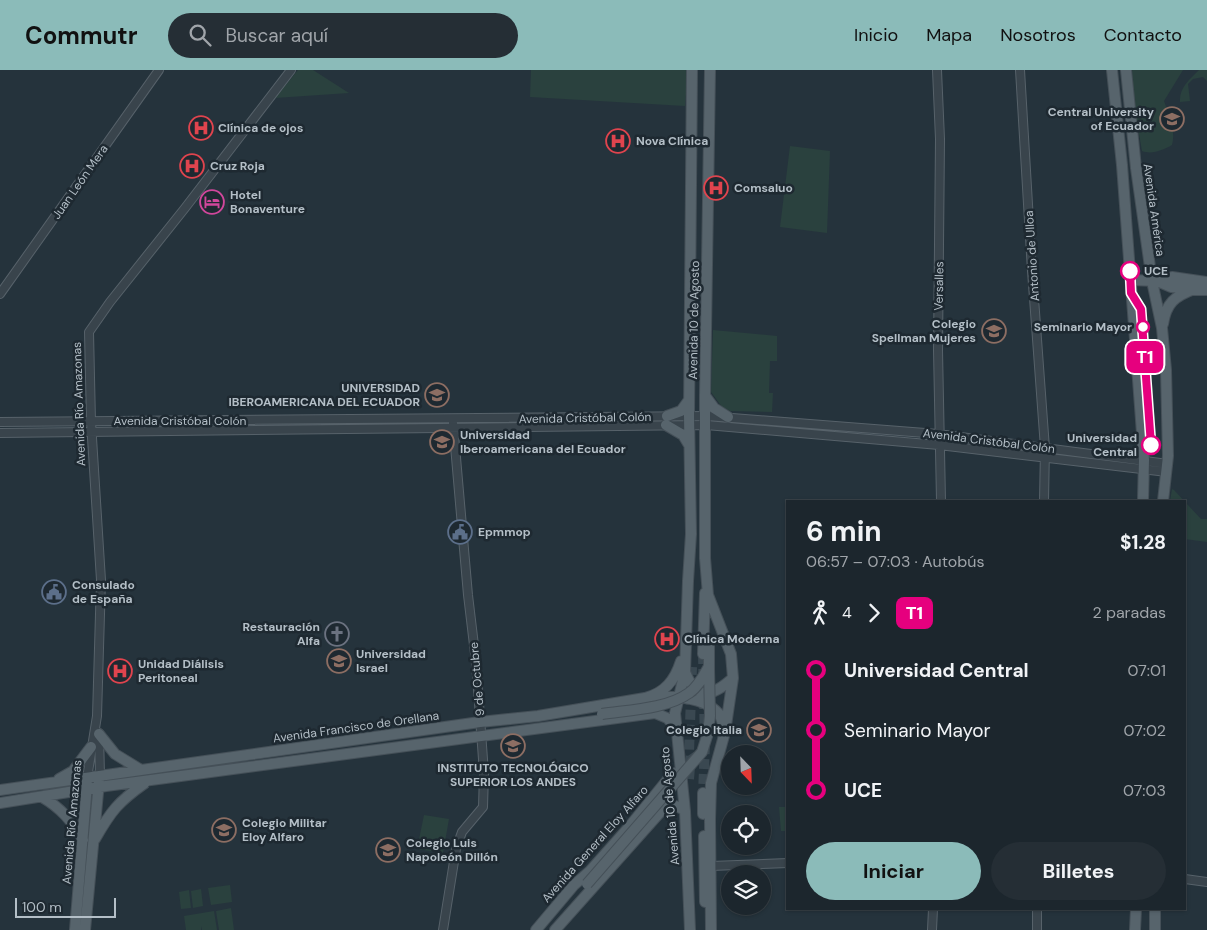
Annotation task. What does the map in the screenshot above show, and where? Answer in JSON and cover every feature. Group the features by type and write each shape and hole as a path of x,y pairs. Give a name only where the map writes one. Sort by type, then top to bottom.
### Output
{"main road":[{"name":"Avenida 10 de Agosto","path":"692,70 689,400 690,562 692,581 688,670 678,697 675,713 685,811 692,930"},
{"name":"Avenida 10 de Agosto","path":"702,654 706,570 710,70"},
{"name":"Avenida América","path":"1112,70 1131,280 1144,465 1143,500"},
{"name":"Avenida América","path":"1126,70 1136,168 1162,328 1166,370 1167,468 1164,500"},
{"path":"1131,280 1154,281 1172,278 1207,282"},
{"path":"1154,281 1171,287 1207,290"},
{"path":"1162,328 1169,304 1179,294 1194,289"},
{"path":"706,396 714,408 728,417"},
{"path":"689,400 681,411 666,420 683,435 689,446"},
{"name":"Avenida 10 de Agosto","path":"688,670 686,646 690,562"},
{"name":"Avenida 10 de Agosto","path":"706,570 708,595 731,654 733,678 725,732 711,783 711,930"},
{"path":"570,914 575,901 586,884 702,752 708,733 710,716 708,595"},
{"name":"Avenida Francisco de Orellana","path":"0,790 480,722 538,716 644,698 660,693 668,686 677,673 686,646"},
{"path":"513,731 524,725 668,703 689,693 701,681 708,668"},
{"path":"688,670 689,683 695,690 706,693 714,692 724,687 733,678"},
{"path":"644,698 678,697 711,707 720,716 725,732"},
{"path":"637,716 650,705 649,701 644,698"},
{"path":"675,713 684,705 694,701"},
{"path":"0,803 513,731 656,713 666,718 676,727"},
{"path":"99,734 115,754 141,770"},
{"path":"54,782 73,771 91,747"},
{"path":"574,885 583,868 648,795 680,753"},
{"path":"186,763 187,776"},
{"name":"Avenida General Eloy Alfaro","path":"536,930 574,885 590,871 673,773"},
{"name":"Avenida Río Amazonas","path":"75,930 100,776"},
{"name":"Avenida Río Amazonas","path":"85,930 88,841 87,778"},
{"name":"Avenida 10 de Agosto","path":"689,779 692,930"},
{"path":"42,797 54,804 65,814 88,841 123,798 147,782"},
{"path":"703,794 705,930"},
{"path":"556,930 663,808 670,805 678,806 685,811"},
{"path":"1135,930 1136,910"},
{"path":"1155,910 1155,930"}],"street":[{"name":"Juan León Mera","path":"0,294 159,70"},
{"name":"Avenida Río Amazonas","path":"100,776 97,716 101,580 91,431 89,332 110,302 291,70"},
{"name":"Versalles","path":"937,70 940,139 938,445 941,500"},
{"name":"Antonio de Ulloa","path":"1020,70 1045,448 1044,500"},
{"name":"Avenida Cristóbal Colón","path":"706,420 728,417 938,434 1045,448 1167,468"},
{"name":"Avenida Cristóbal Colón","path":"0,433 453,423 706,420 1045,457 1144,465"},
{"name":"Avenida Cristóbal Colón","path":"0,422 453,423"},
{"name":"9 de Octubre","path":"443,930 459,838 483,807 484,773 476,662 453,423"},
{"name":"Avenida Río Amazonas","path":"87,778 97,716"},
{"path":"712,866 786,863"},
{"path":"1186,880 1207,882"},
{"path":"932,930 933,910"},
{"path":"1037,910 1037,930"}],"shaded area":[{"name":"Clínica de ojos","path":"202,115 213,121 200,141 190,134"}],"green space":[{"path":"298,70 313,70 349,93 275,98"},
{"path":"531,70 688,70 685,106 530,97"},
{"path":"1132,70 1183,70 1164,101 1171,123 1173,140 1172,145 1161,150 1154,152 1142,151 1133,99"},
{"path":"1199,70 1207,70 1207,81 1203,77 1193,79 1188,84 1190,101 1180,102 1183,88"},
{"path":"790,146 830,151 827,233 780,227"},
{"path":"713,330 777,336 777,361 770,361 769,393 773,393 772,412 730,411 722,407 711,392"},
{"path":"1172,489 1183,500 1170,500"},
{"path":"1186,503 1201,519 1207,519 1207,542 1186,539"},
{"path":"779,807 786,807 786,831 781,831"},
{"path":"424,815 449,819 443,853 417,849"},
{"path":"230,885 232,902 211,905 208,888"},
{"path":"201,889 203,906 193,908 191,891"},
{"path":"189,890 191,908 181,909 179,892"},
{"path":"231,908 234,930 219,930 216,911"},
{"path":"214,911 217,930 202,930 201,926 201,930 186,930 184,916"}],"tunnel":[{"path":"703,654 705,745 703,793"},
{"path":"689,779 692,667"}],"bus line":[{"name":"T1","path":"1130,271 1131,293 1141,309 1143,324 1151,445"}],"place":[{"name":"Central University of Ecuador","path":"1172,119"},
{"name":"Clínica de ojos","path":"201,128"},
{"name":"Nova Clínica","path":"618,141"},
{"name":"Cruz Roja","path":"192,166"},
{"name":"Comsaluo","path":"716,188"},
{"name":"Hotel Bonaventure","path":"212,202"},
{"name":"UCE","path":"1130,271"},
{"name":"Seminario Mayor","path":"1143,327"},
{"name":"Colegio Spellman Mujeres","path":"994,331"},
{"name":"UNIVERSIDAD IBEROAMERICANA DEL ECUADOR","path":"437,395"},
{"name":"Universidad Iberoamericana del Ecuador","path":"442,442"},
{"name":"Universidad Central","path":"1151,445"},
{"name":"Epmmop","path":"460,532"},
{"name":"Consulado de España","path":"54,592"},
{"name":"Restauración Alfa","path":"337,634"},
{"name":"Clínica Moderna","path":"667,639"},
{"name":"Universidad Israel","path":"339,661"},
{"name":"Unidad Diálisis Peritoneal","path":"120,671"},
{"name":"Colegio Italia","path":"759,730"},
{"name":"INSTITUTO TECNOLÓGICO SUPERIOR LOS ANDES","path":"513,746"},
{"name":"Colegio Militar Eloy Alfaro","path":"224,830"},
{"name":"Colegio Luis Napoleón Dillón","path":"388,850"}]}
